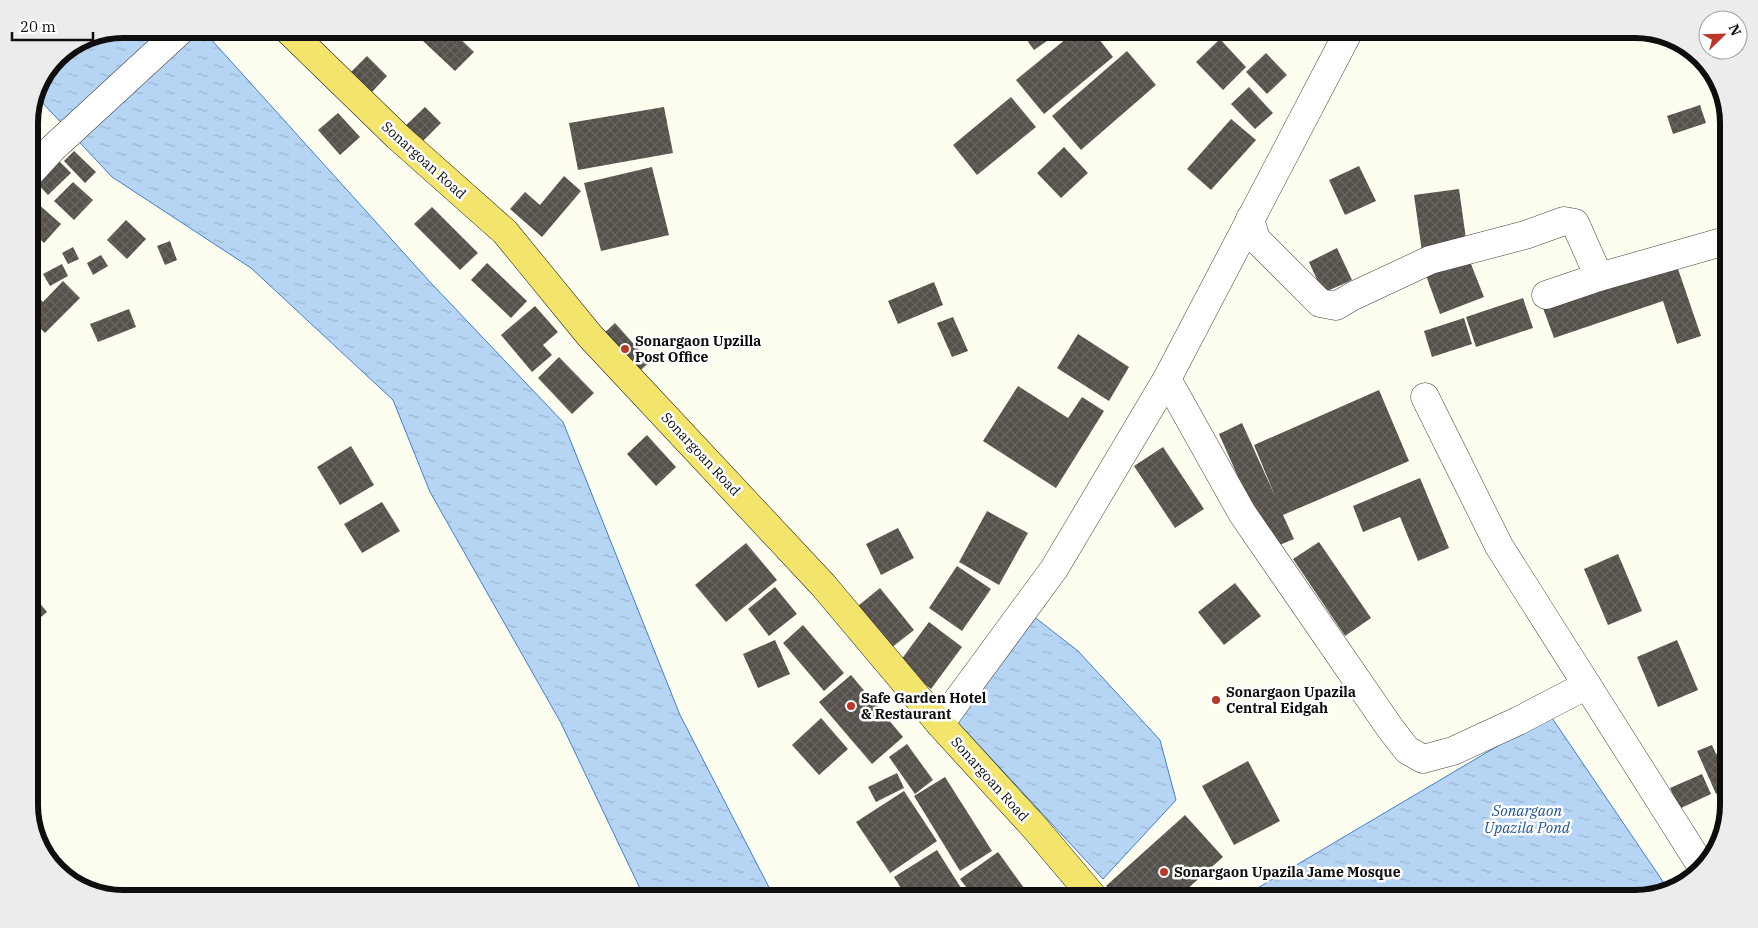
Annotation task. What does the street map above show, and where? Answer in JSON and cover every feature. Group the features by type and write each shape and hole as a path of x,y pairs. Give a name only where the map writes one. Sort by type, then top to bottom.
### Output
{"main road":[{"name":"Sonargoan Road","path":"296,38 398,137 505,232 590,336 823,586 940,724 1036,829 1087,890"}],"street":[{"path":"38,164 53,148 172,38"},
{"path":"940,724 1054,569 1167,379 1345,38"},
{"path":"1250,219 1256,239 1320,303 1336,306 1353,296 1430,260 1525,235 1564,221 1575,223 1598,277"},
{"path":"1546,295 1598,277 1720,243"},
{"path":"1167,379 1242,513 1407,750 1423,758 1453,751 1518,721 1587,685"},
{"path":"1424,397 1499,546 1699,861"}],"water":[{"path":"210,38 430,282 563,422 680,715 770,890 641,890 561,723 430,492 393,400 251,268 112,177 40,100 46,85 55,71 75,52 90,44 106,39"},
{"path":"1028,612 1078,651 1160,740 1176,800 1103,879 950,714"},
{"name":"Sonargaon Upazila Pond","path":"1550,715 1665,885 1646,890 1254,890"}],"building":[{"path":"426,38 459,38 474,52 455,71 423,41"},
{"path":"1025,38 1051,38 1034,50"},
{"path":"1067,38 1098,38 1113,57 1044,114 1016,80"},
{"path":"1220,39 1246,67 1223,90 1196,62"},
{"path":"1127,51 1156,85 1081,150 1052,116"},
{"path":"1266,53 1287,75 1267,94 1246,72"},
{"path":"367,56 387,76 372,92 351,72"},
{"path":"1249,87 1273,113 1255,129 1231,104"},
{"path":"1011,97 1036,127 977,175 953,145"},
{"path":"1700,105 1706,123 1673,134 1667,116"},
{"path":"425,107 441,123 416,148 400,131"},
{"path":"664,107 673,153 578,170 569,123"},
{"path":"338,113 360,137 340,155 318,130"},
{"path":"1231,119 1256,140 1211,190 1187,169"},
{"path":"1064,147 1088,173 1061,198 1037,173"},
{"path":"74,151 96,172 85,183 64,161"},
{"path":"56,158 71,173 48,195 38,184 38,174"},
{"path":"1359,166 1376,201 1345,215 1329,180"},
{"path":"652,167 669,235 601,251 584,183"},
{"path":"564,176 581,191 542,237 510,209 525,192 540,205"},
{"path":"73,182 93,200 74,220 54,201"},
{"path":"1459,189 1467,246 1422,252 1414,195"},
{"path":"38,204 61,224 44,243 38,237"},
{"path":"432,207 478,253 460,270 414,224"},
{"path":"126,220 146,239 127,259 107,240"},
{"path":"170,241 177,260 165,265 157,246"},
{"path":"73,247 79,259 68,264 62,253"},
{"path":"1337,248 1352,280 1323,293 1309,262"},
{"path":"1467,254 1484,297 1440,314 1424,270"},
{"path":"101,255 108,266 93,275 87,263"},
{"path":"487,263 527,301 511,318 471,280"},
{"path":"1676,263 1701,336 1677,344 1663,301 1554,338 1543,308"},
{"path":"62,264 68,276 50,286 43,274"},
{"path":"63,281 80,298 45,333 38,326 38,297 43,302"},
{"path":"934,282 943,305 898,324 888,301"},
{"path":"1523,298 1533,328 1476,347 1466,317"},
{"path":"535,306 558,332 543,345 552,355 532,372 501,335"},
{"path":"129,309 136,327 98,342 90,324"},
{"path":"953,317 968,351 952,357 937,323"},
{"path":"1464,318 1472,344 1432,357 1424,331"},
{"name":"Sonargaon Upzilla Post Office","path":"615,323 650,362 635,375 601,336"},
{"path":"1078,334 1129,367 1109,401 1057,368"},
{"path":"559,357 594,393 572,414 538,378"},
{"path":"1018,386 1068,418 1082,397 1104,411 1056,488 983,441"},
{"path":"1379,390 1409,461 1283,515 1294,539 1270,549 1219,434 1242,423 1275,496 1254,445"},
{"path":"647,435 676,467 656,486 627,454"},
{"path":"351,446 374,485 340,505 317,467"},
{"path":"1163,447 1204,509 1175,528 1134,466"},
{"path":"1420,478 1449,548 1418,561 1400,517 1363,532 1353,506"},
{"path":"382,502 400,531 362,553 344,524"},
{"path":"987,511 1028,533 999,585 959,562"},
{"path":"898,528 914,558 881,575 866,544"},
{"path":"1319,542 1371,618 1345,636 1293,559"},
{"path":"746,543 777,580 726,622 695,585"},
{"path":"1618,554 1642,611 1608,625 1584,569"},
{"path":"957,566 991,589 962,631 929,608"},
{"path":"1235,583 1261,616 1224,645 1198,612"},
{"path":"775,587 797,614 769,636 748,609"},
{"path":"880,588 914,630 886,652 853,610"},
{"path":"38,601 47,612 38,620"},
{"path":"929,622 962,647 931,689 898,664"},
{"path":"803,625 844,673 824,691 783,643"},
{"path":"775,640 790,674 758,688 743,654"},
{"path":"1677,640 1698,690 1658,707 1637,657"},
{"path":"851,675 903,737 872,764 819,702"},
{"path":"821,718 848,749 819,775 792,745"},
{"path":"907,744 933,780 915,794 889,757"},
{"path":"1712,745 1716,754 1720,752 1720,792 1716,794 1697,751"},
{"path":"1248,761 1280,821 1234,845 1202,786"},
{"path":"897,773 904,788 876,802 868,787"},
{"path":"1702,774 1711,794 1679,809 1670,788"},
{"path":"945,777 992,851 960,871 914,796"},
{"path":"904,791 937,841 890,873 856,822"},
{"name":"Sonargaon Upazila Jame Mosque","path":"1185,815 1223,857 1186,890 1110,890 1106,886"},
{"path":"937,850 962,890 902,890 894,877"},
{"path":"998,852 1025,890 968,890 960,879"}],"place":[{"name":"Sonargaon Upzilla Post Office","path":"625,349"},
{"name":"Sonargaon Upazila Central Eidgah","path":"1216,700"},
{"name":"Safe Garden Hotel & Restaurant","path":"851,706"},
{"name":"Sonargaon Upazila Jame Mosque","path":"1164,872"}]}
